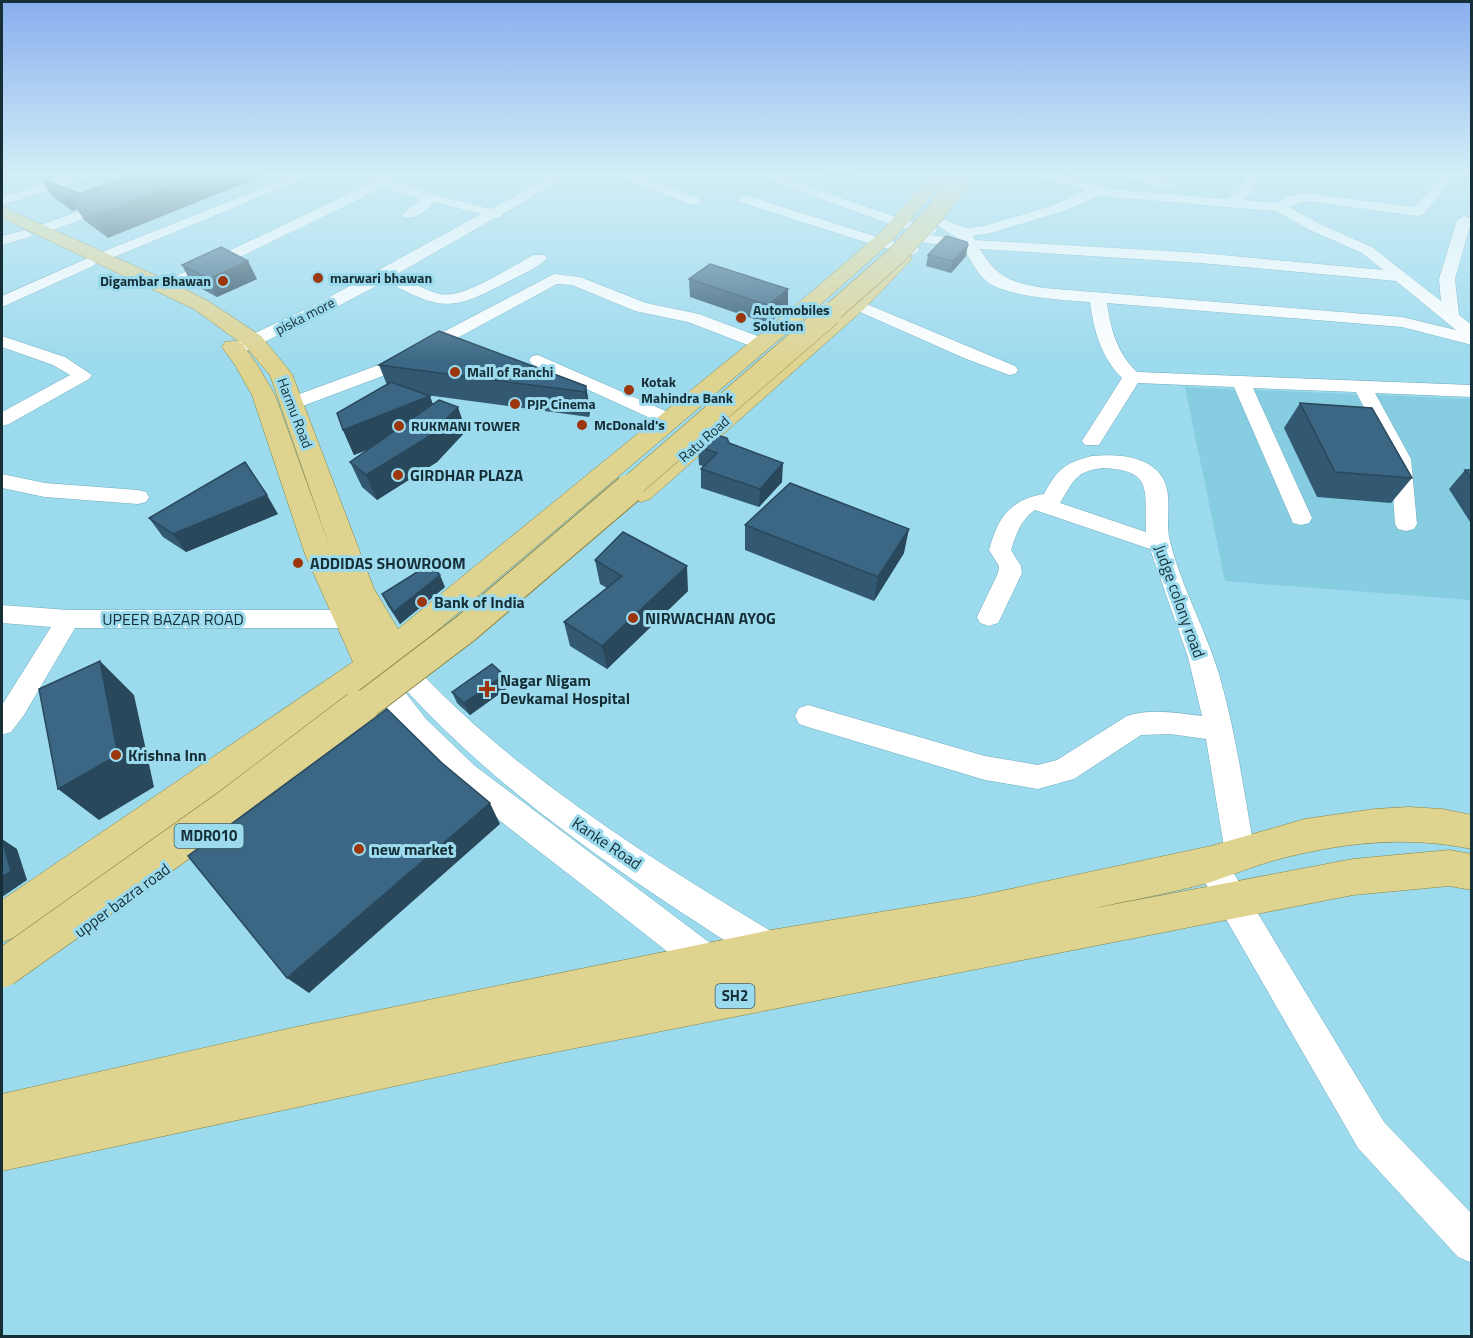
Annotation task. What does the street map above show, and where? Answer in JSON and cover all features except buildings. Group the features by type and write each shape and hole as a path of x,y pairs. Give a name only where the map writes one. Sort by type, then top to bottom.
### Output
{"main road":[{"name":"Harmu Road","path":"46,237 95,260 166,287 201,305 244,345 281,374 360,590 382,658"},
{"path":"382,658 670,420 759,343 815,299 884,237"},
{"path":"2,945 202,804 452,620 723,393 885,252 899,237"},
{"path":"2,969 230,807 465,629 736,397 897,255 913,237"},
{"name":"Ratu Road","path":"403,691 530,590 857,305 924,237"},
{"name":"Harmu Road","path":"95,260 217,334 244,345"},
{"name":"Harmu Road","path":"244,345 250,366 267,399 280,447 315,545 345,618 382,658"},
{"name":"MDR010","path":"2,923 382,658"},
{"name":"upper bazra road","path":"2,987 403,691"},
{"name":"SH2","path":"2,1117 296,1049 771,950 978,915 1356,827 1396,824 1452,826 1472,832"},
{"name":"SH2","path":"2,1148 519,1038 819,979 1233,902 1353,877 1449,868 1472,872"}],"street":[{"path":"2,302 151,237"},
{"path":"166,287 269,237"},
{"name":"piska more","path":"244,345 387,275 454,237"},
{"path":"865,237 879,242 910,237"},
{"path":"950,237 969,237"},
{"path":"950,237 1403,277"},
{"path":"1339,237 1367,250 1472,334"},
{"path":"1451,318 1447,279 1459,237"},
{"path":"966,239 988,275 997,281 1036,290 1402,322 1472,340"},
{"path":"387,275 433,298 455,299 539,258"},
{"path":"293,403 390,367 554,279 574,280 641,307 693,318 759,343"},
{"path":"1098,297 1102,331 1109,351 1132,377 1472,391"},
{"path":"857,305 921,331 974,357 1009,370"},
{"path":"2,341 59,361 83,375 2,420"},
{"path":"538,360 670,420"},
{"path":"1092,441 1132,377"},
{"path":"1241,381 1301,518"},
{"path":"1363,387 1401,459 1406,524"},
{"name":"Judge colony road","path":"989,617 1010,573 1010,566 1000,550 1017,514 1024,507 1052,499 1071,470 1105,462 1126,463 1150,475 1155,483 1157,494 1156,531 1159,543 1168,575 1196,643 1217,729 1225,858 1233,902 1371,1135 1472,1243"},
{"path":"2,481 45,490 138,497"},
{"path":"1037,503 1159,543"},
{"name":"UPEER BAZAR ROAD","path":"2,614 68,619 345,618"},
{"path":"2,724 15,707 68,619"},
{"name":"Kanke Road","path":"382,658 403,691 430,744 480,788 748,993"},
{"name":"Kanke Road","path":"403,691 549,804 669,885 819,979"},
{"path":"808,716 985,768 1038,777 1064,771 1136,724 1170,723 1217,729"}],"shaded area":[{"path":"1185,387 1471,399 1471,600 1225,581"}],"place":[{"name":"marwari bhawan","path":"318,278"},
{"name":"Digambar Bhawan","path":"223,281"},
{"name":"Automobiles Solution","path":"741,318"},
{"name":"Mall of Ranchi","path":"455,372"},
{"name":"Kotak Mahindra Bank","path":"629,390"},
{"name":"PJP Cinema","path":"515,404"},
{"name":"McDonald's","path":"582,425"},
{"name":"RUKMANI TOWER","path":"399,426"},
{"name":"GIRDHAR PLAZA","path":"398,475"},
{"name":"ADDIDAS SHOWROOM","path":"298,563"},
{"name":"Bank of India","path":"422,602"},
{"name":"NIRWACHAN AYOG","path":"633,618"},
{"name":"Nagar Nigam Devkamal Hospital","path":"487,689"},
{"name":"Krishna Inn","path":"116,755"},
{"name":"new market","path":"359,849"}]}
